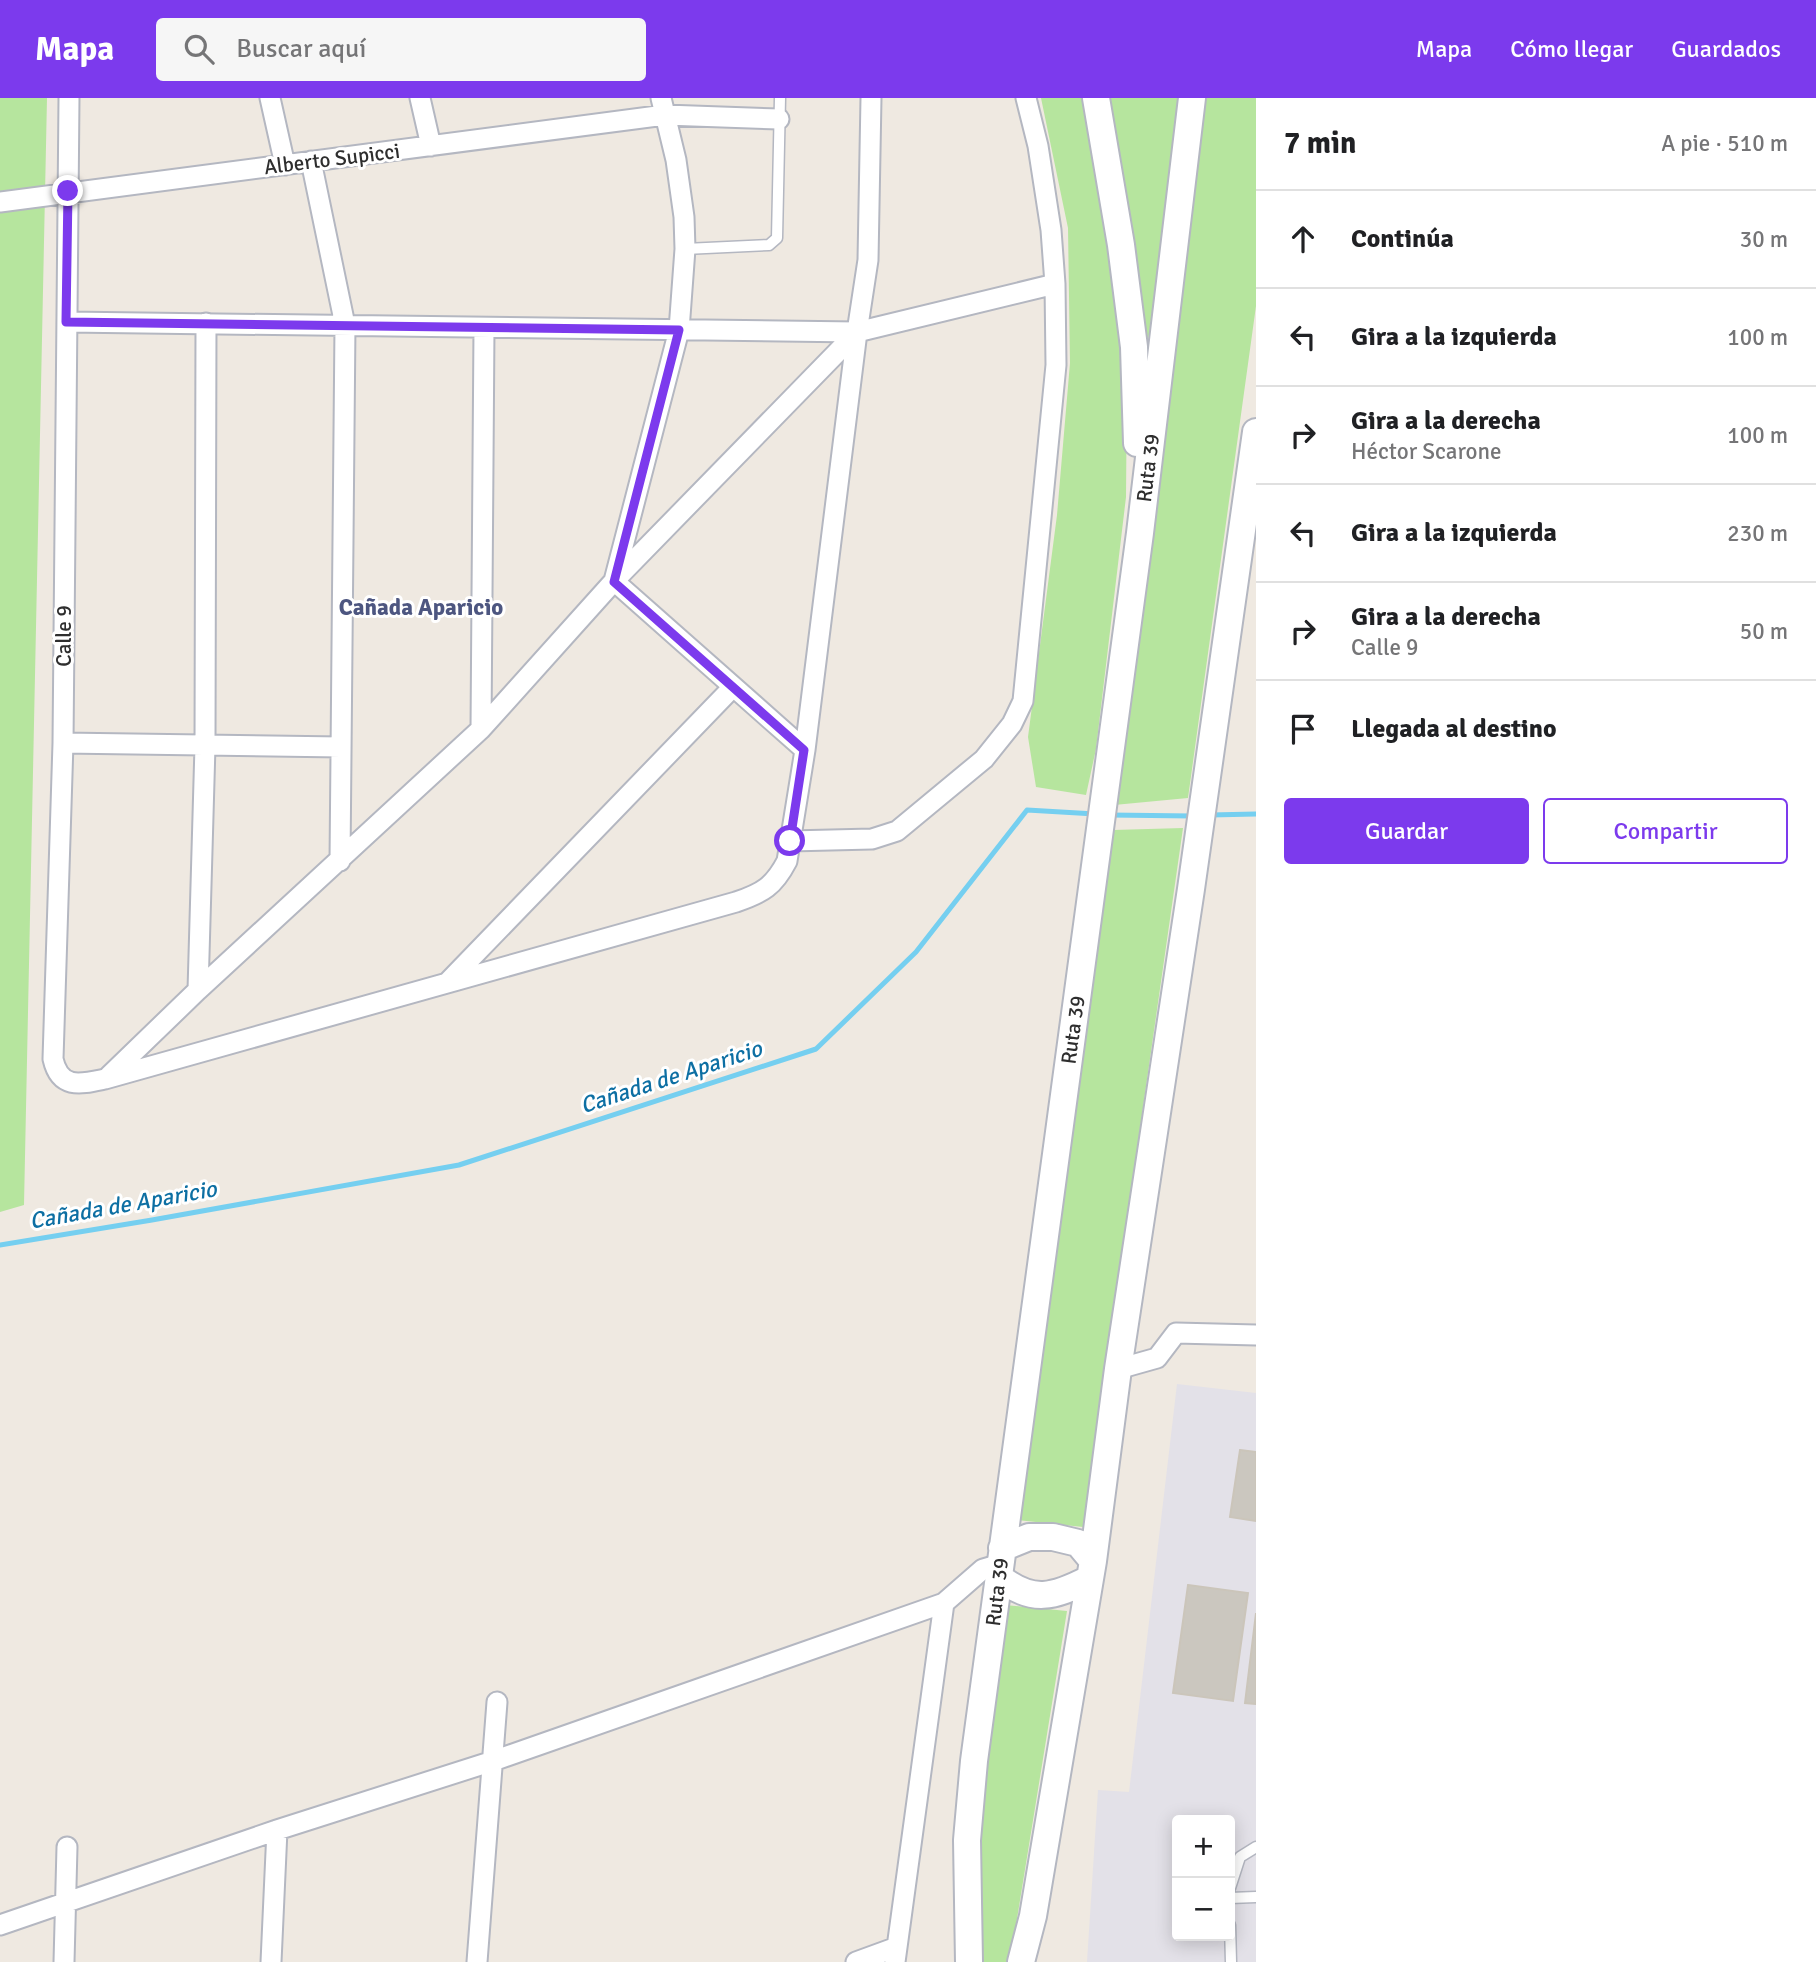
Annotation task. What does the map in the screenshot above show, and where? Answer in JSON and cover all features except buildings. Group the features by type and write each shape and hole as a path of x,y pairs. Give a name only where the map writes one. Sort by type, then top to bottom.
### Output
{"main road":[{"path":"1096,98 1122,245 1135,347 1140,533"},
{"name":"Ruta 39","path":"969,1962 967,1840 974,1761 1140,533 1192,98"},
{"path":"1021,1962 1033,1916 1091,1570 1118,1369 1251,504 1256,432"},
{"path":"1029,1537 1053,1537 1078,1543 1091,1570 1063,1592 1040,1595 1015,1590 1000,1563 1029,1537"}],"street":[{"name":"Calle 9","path":"69,98 63,743 53,1059 56,1070 63,1078 79,1083 105,1079"},
{"path":"270,98 285,165"},
{"path":"420,98 431,146"},
{"path":"105,1079 760,894 779,877 787,861 804,750 868,260 871,98"},
{"path":"790,841 872,839 897,831 984,759 1012,724 1023,701 1056,365 1051,230 1042,170 1026,98"},
{"name":"Alberto Supicci","path":"0,202 68,191 431,146 663,107 779,119"},
{"path":"614,582 679,330 685,249 684,217 676,160 663,107"},
{"path":"311,161 345,326 340,861"},
{"path":"66,322 857,332 1055,284"},
{"path":"198,990 205,746 206,323"},
{"path":"481,729 484,328"},
{"path":"105,1079 481,729 614,582 857,332"},
{"path":"614,582 804,750"},
{"path":"446,984 733,687"},
{"path":"63,743 341,747"},
{"path":"1118,1369 1157,1358 1176,1333 1256,1335"},
{"path":"0,1925 277,1830 493,1761 944,1603 984,1569 1000,1563"},
{"path":"856,1962 896,1955 944,1603"},
{"path":"477,1962 498,1702"},
{"path":"271,1962 277,1830"},
{"path":"64,1962 67,1847"}],"lane":[{"path":"685,249 769,245 777,239 780,98"},
{"path":"1233,1878 1240,1857 1256,1847"},
{"path":"1235,1898 1256,1897"},
{"path":"1230,1941 1231,1962"}],"shaded area":[{"path":"1177,1384 1256,1393 1256,1962 1087,1962 1098,1790 1129,1792"}],"green space":[{"path":"0,98 47,98 24,1205 0,1212"},
{"path":"1041,98 1085,98 1113,267 1127,380 1126,497 1096,749 1086,795 1036,787 1028,737 1057,515 1070,363 1068,228"},
{"path":"1106,98 1181,98 1148,342"},
{"path":"1202,98 1256,98 1256,306 1188,798 1114,805"},
{"path":"1183,828 1083,1527 1017,1520 1113,830"},
{"path":"1005,1605 1067,1611 1010,1962 981,1962 979,1840 985,1763"}],"waterway":[{"name":"Cañada de Aparicio","path":"0,1245 459,1165 816,1049 916,952 1027,810 1095,814"},
{"name":"Cañada de Aparicio","path":"1210,815 1256,814"},
{"name":"Cañada de Aparicio","path":"1109,815 1193,816"}],"district":[{"name":"Cañada Aparicio","path":"421,607"}],"route":[{"path":"68,191 66,322 679,330 614,582 804,750 790,841"}]}
